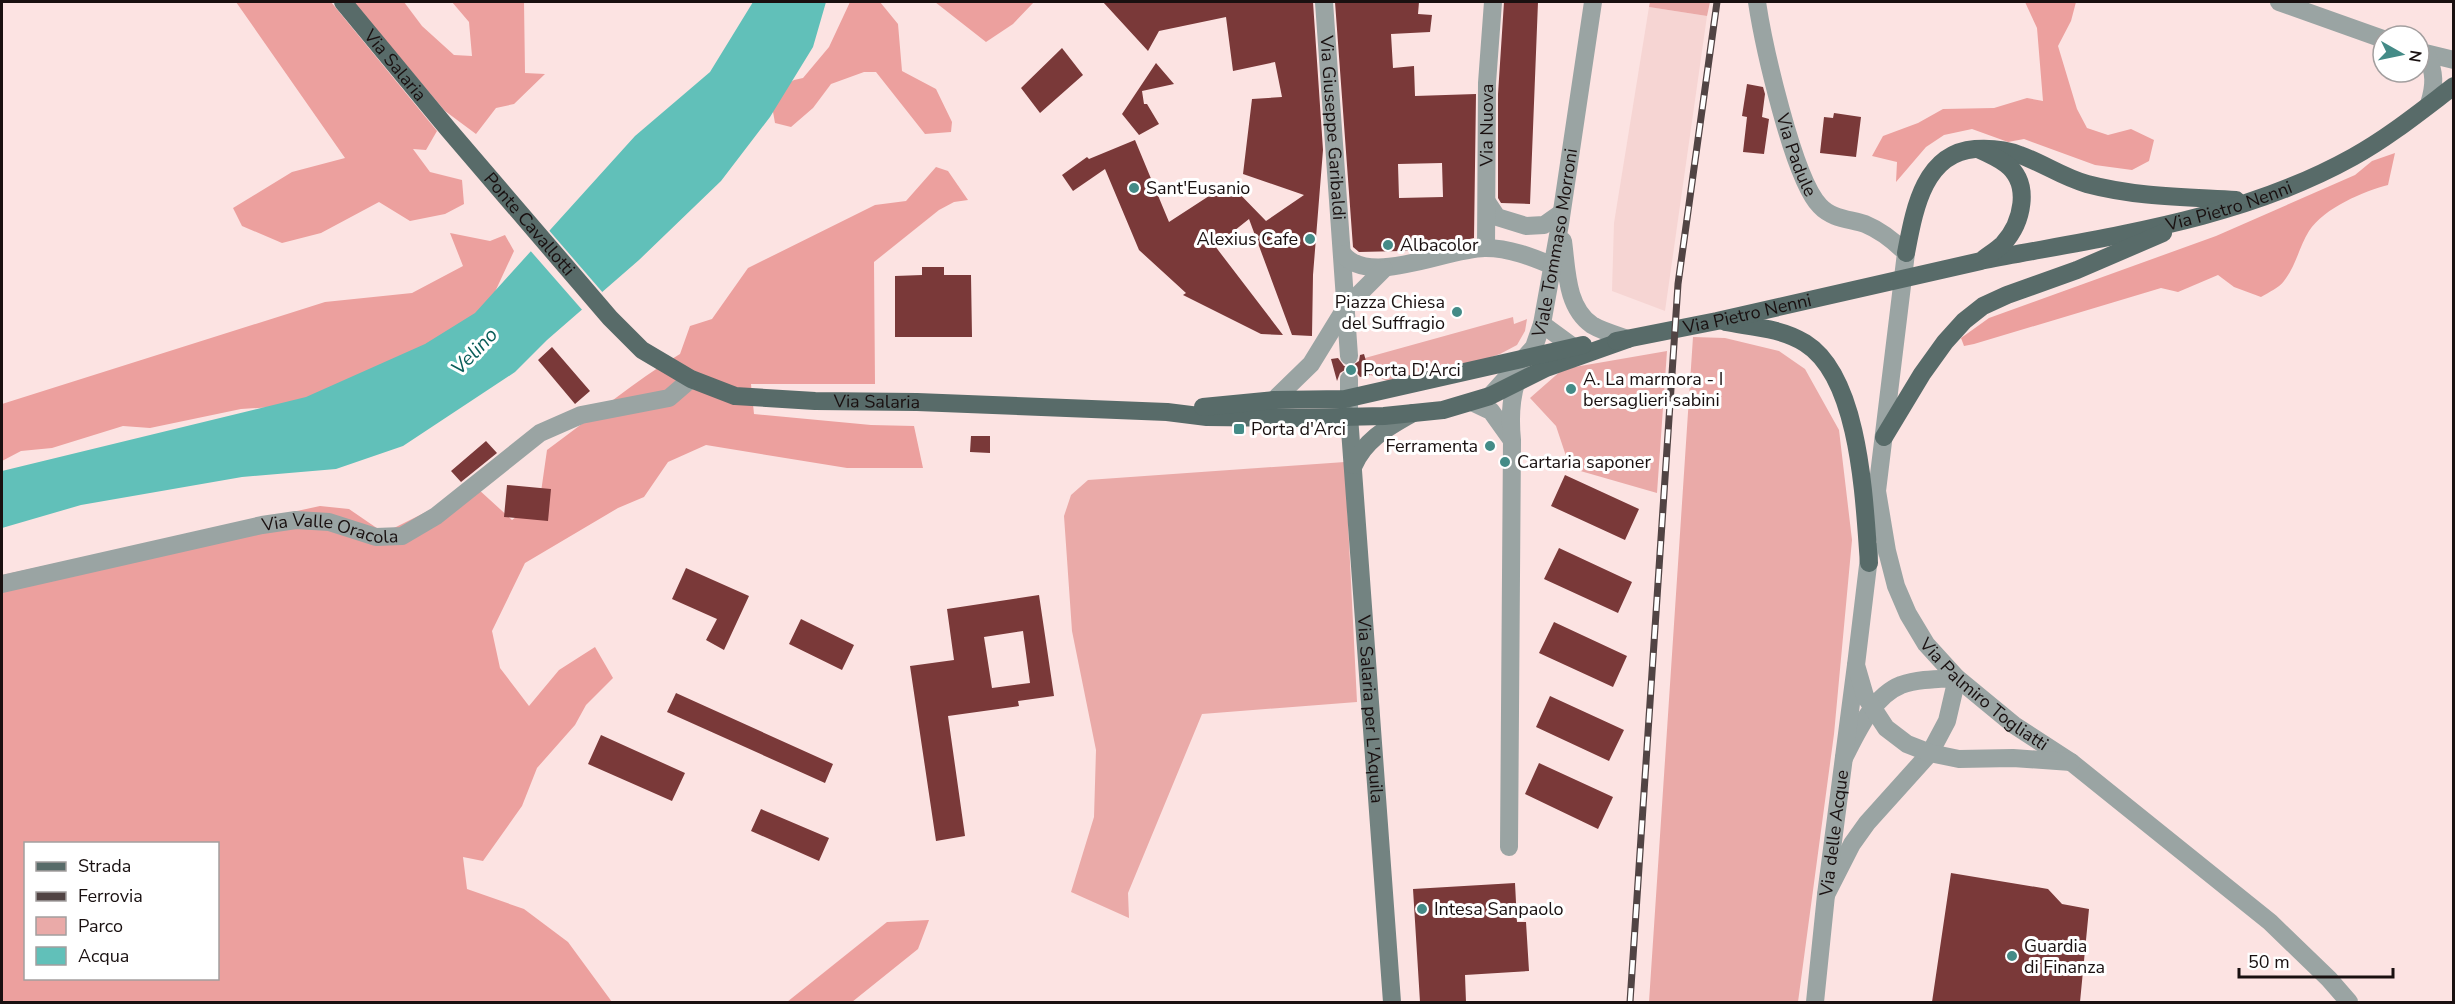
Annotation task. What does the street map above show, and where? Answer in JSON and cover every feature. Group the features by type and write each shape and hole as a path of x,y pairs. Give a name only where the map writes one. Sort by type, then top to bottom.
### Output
{"main road":[{"name":"Via Salaria","path":"343,2 448,129"},
{"name":"Via Pietro Nenni","path":"1628,339 1718,321 1980,261 2180,223 2282,189 2352,157 2400,127 2454,86"},
{"name":"Ponte Cavallotti","path":"448,129 610,318"},
{"path":"1906,254 1912,222 1927,179 1949,156 1965,150 1996,148 2020,155 2069,179 2114,191 2165,198 2248,201"},
{"path":"1978,149 2008,166 2017,176 2023,193 2021,211 2014,228 2003,244 1980,261"},
{"path":"1884,437 1922,374 1945,342 1964,321 1983,306 2159,236 2180,223"},
{"name":"Via Salaria","path":"610,318 642,350 691,380 735,396 815,401 917,402 1167,412 1207,417 1348,407"},
{"path":"1718,321 1783,332 1807,344 1828,367 1841,389 1852,428 1863,487 1869,563"},
{"path":"1348,407 1525,357 1572,346 1628,339"},
{"path":"1348,407 1413,413 1443,410 1481,399 1546,368 1628,339"},
{"name":"Via Salaria","path":"1167,412 1274,400 1323,400 1345,410 1348,407"},
{"name":"Via Salaria per L'Aquila","path":"1348,407 1392,1002"},
{"path":"1354,465 1360,451 1376,435 1413,413"}],"street":[{"name":"Via Giuseppe Garibaldi","path":"1324,2 1349,356"},
{"name":"Via Nuova","path":"1486,248 1487,83 1493,2"},
{"name":"Viale Tommaso Morroni","path":"1481,399 1534,347 1542,324 1593,2"},
{"name":"Via Padule","path":"1757,2 1769,61 1790,137 1811,194 1832,216 1865,224 1881,231 1906,254"},
{"path":"2279,2 2371,35"},
{"path":"2431,55 2454,60"},
{"path":"2429,104 2435,86 2434,70 2431,65"},
{"path":"1487,202 1497,218 1520,225 1537,227 1560,218 1570,291 1578,313 1594,326 1628,339"},
{"path":"1343,254 1356,264 1384,268 1486,248 1528,255 1553,266"},
{"name":"Via Palmiro Togliatti","path":"1906,254 1877,491 1887,551 1896,586 1908,614 1926,644 1957,678 2014,725 2071,762 2270,922 2329,979 2349,1002"},
{"path":"1274,400 1311,364 1346,307 1384,268"},
{"path":"1542,324 1572,346"},
{"path":"1348,407 1349,379"},
{"name":"Via Valle Oracola","path":"2,584 262,525 296,520 329,522 376,537 402,536 436,516 540,433 581,415 669,398 691,380"},
{"path":"1509,847 1512,440 1510,407 1516,383"},
{"path":"1481,399 1512,440"},
{"name":"Via delle Acque","path":"1815,1002 1826,895 1877,491"},
{"path":"1856,665 1865,696 1872,709 1886,728 1907,744 1930,753 1959,759 2013,758 2071,762"},
{"path":"1826,895 1852,844 1867,823 1930,753 1947,721 1957,678 1914,682 1899,686 1883,696 1858,730 1844,758"}],"shaded area":[{"path":"236,2 331,2 437,131 426,150 413,149 430,172 462,180 464,204 445,214 410,221 379,202 321,233 282,243 242,226 233,208 292,172 345,158"},
{"path":"353,2 404,2 422,26 454,55 472,56 469,22 452,2 524,2 525,73 545,74 514,104 496,108 476,134 445,111"},
{"path":"850,2 880,2 898,24 902,71 936,89 952,122 951,132 925,134 876,72 864,72 831,84 813,108 791,127 775,123 770,95 794,80 803,78 829,47"},
{"path":"935,2 1034,2 1013,24 986,42"},
{"path":"2025,2 2076,2 2071,21 2058,46 2077,109 2087,128 2108,135 2131,129 2154,140 2149,161 2132,170 2095,165 2024,139 2008,142 1972,129 1944,135 1926,147 1896,182 1897,162 1872,156 1883,136 1918,123 1943,109 1994,108 2027,98 2043,101 2037,28"},
{"path":"1649,7 1707,16 1665,311 1612,291 1614,223"},
{"path":"2395,153 2388,185 2356,196 2324,215 2309,231 2284,281 2261,297 2234,287 2218,275 2178,292 2161,288 1964,346 1961,338 1989,318 2216,236 2355,175 2372,161"},
{"path":"936,167 948,171 968,200 954,202 939,210 874,262 875,384 751,384 754,414 871,425 914,426 923,468 847,468 706,445 668,462 644,497 618,508 525,563 492,631 500,668 529,706 559,670 595,647 613,678 586,705 575,725 537,768 522,806 483,861 463,857 467,889 524,909 568,942 612,1002 2,1002 2,575 320,506 349,509 384,533 468,491 478,489 512,520 540,499 547,450 629,388 680,354 690,326 712,319 748,268 875,205 906,201"},
{"path":"450,233 490,241 505,235 514,251 494,294 410,384 274,407 241,409 150,428 123,426 52,448 21,451 2,461 2,404 325,302 412,293 463,266"},
{"path":"929,920 918,949 852,1002 787,1002 887,922"}],"green space":[{"path":"1650,2 1710,2 1707,16 1649,7"},
{"path":"1513,317 1514,324 1527,319 1525,331 1517,345 1500,354 1465,366 1388,381 1370,375 1365,358"},
{"path":"1693,337 1725,338 1779,351 1805,369 1839,430 1852,540 1834,734 1798,1002 1649,1002"},
{"path":"1667,351 1657,493 1570,468 1556,426 1530,398 1563,369"},
{"path":"1345,462 1357,702 1202,714 1128,893 1129,918 1071,892 1094,817 1096,750 1072,631 1064,516 1071,495 1088,480"}],"water":[{"name":"Velino","path":"753,2 826,2 813,47 770,117 721,181 639,260 547,340 515,372 403,446 336,469 242,477 81,505 2,528 2,471 306,397 425,344 475,313 635,136 710,72"}],"pier":[{"path":"547,228 604,294 584,312 528,248"}],"building":[{"path":"1103,2 1313,2 1323,150 1313,275 1312,336 1292,335 1249,219 1215,246 1283,335 1261,334 1183,295 1186,293 1139,250 1105,169 1073,191 1062,175 1087,157 1089,159 1135,140 1169,222 1229,183 1266,221 1304,195 1243,174 1252,99 1282,97 1275,62 1233,71 1226,17 1159,31 1148,51"},
{"path":"1335,2 1419,2 1418,14 1432,15 1430,32 1391,34 1393,68 1414,66 1415,96 1476,94 1474,238 1424,249 1401,251 1359,252 1353,247","holes":["1442,163 1443,197 1399,198 1398,164"]},
{"path":"1504,2 1538,2 1530,204 1501,203 1498,198 1498,94"},
{"path":"1062,48 1083,75 1040,113 1021,88"},
{"path":"1156,63 1174,84 1142,91 1144,104 1147,104 1159,124 1139,135 1122,114"},
{"path":"1747,84 1763,87 1765,94 1762,117 1769,119 1764,154 1743,152 1747,117 1742,116"},
{"path":"1834,113 1861,117 1856,157 1820,153 1824,117 1833,118"},
{"path":"922,267 944,267 944,275 971,275 972,337 895,337 895,276 922,275"},
{"path":"552,347 590,391 575,404 538,360"},
{"path":"1364,354 1370,375 1360,377 1355,370 1348,368 1340,373 1337,381 1331,359 1338,358 1344,366 1350,367 1359,361 1360,355"},
{"path":"971,436 990,436 990,453 970,452"},
{"path":"486,441 497,453 461,482 451,471"},
{"path":"1565,475 1639,509 1625,540 1551,506"},
{"path":"507,485 551,489 548,521 504,517"},
{"path":"1559,548 1632,582 1618,613 1544,579"},
{"path":"686,568 749,596 724,650 706,640 717,619 672,599"},
{"path":"1039,595 1054,696 1018,701 1019,706 948,716 965,836 936,841 910,666 954,660 947,609","holes":["1023,631 1030,683 992,688 984,637"]},
{"path":"801,619 854,645 842,670 789,644"},
{"path":"1554,622 1627,656 1613,687 1539,653"},
{"path":"676,693 833,764 825,783 667,712"},
{"path":"1550,696 1624,730 1609,761 1536,727"},
{"path":"601,735 685,773 672,801 588,764"},
{"path":"1539,763 1613,797 1598,829 1525,794"},
{"path":"761,809 829,838 819,861 751,831"},
{"name":"Guardia di Finanza","path":"1951,873 2048,889 2062,904 2089,909 2080,1002 1932,1002"},
{"path":"1515,883 1517,922 1526,922 1529,971 1465,975 1466,1002 1420,1002 1413,889"}],"railway":[{"path":"1630,1002 1678,284 1717,2"}],"place":[{"name":"Sant'Eusanio","path":"1134,188"},
{"name":"Alexius Cafe","path":"1310,239"},
{"name":"Albacolor","path":"1388,245"},
{"name":"Piazza Chiesa del Suffragio","path":"1457,312"},
{"name":"Porta D'Arci","path":"1351,370"},
{"name":"A. La marmora - I bersaglieri sabini","path":"1571,389"},
{"name":"Porta d'Arci","path":"1239,429"},
{"name":"Ferramenta","path":"1490,446"},
{"name":"Cartaria saponer","path":"1505,462"},
{"name":"Intesa Sanpaolo","path":"1422,909"},
{"name":"Guardia di Finanza","path":"2012,956"}]}
